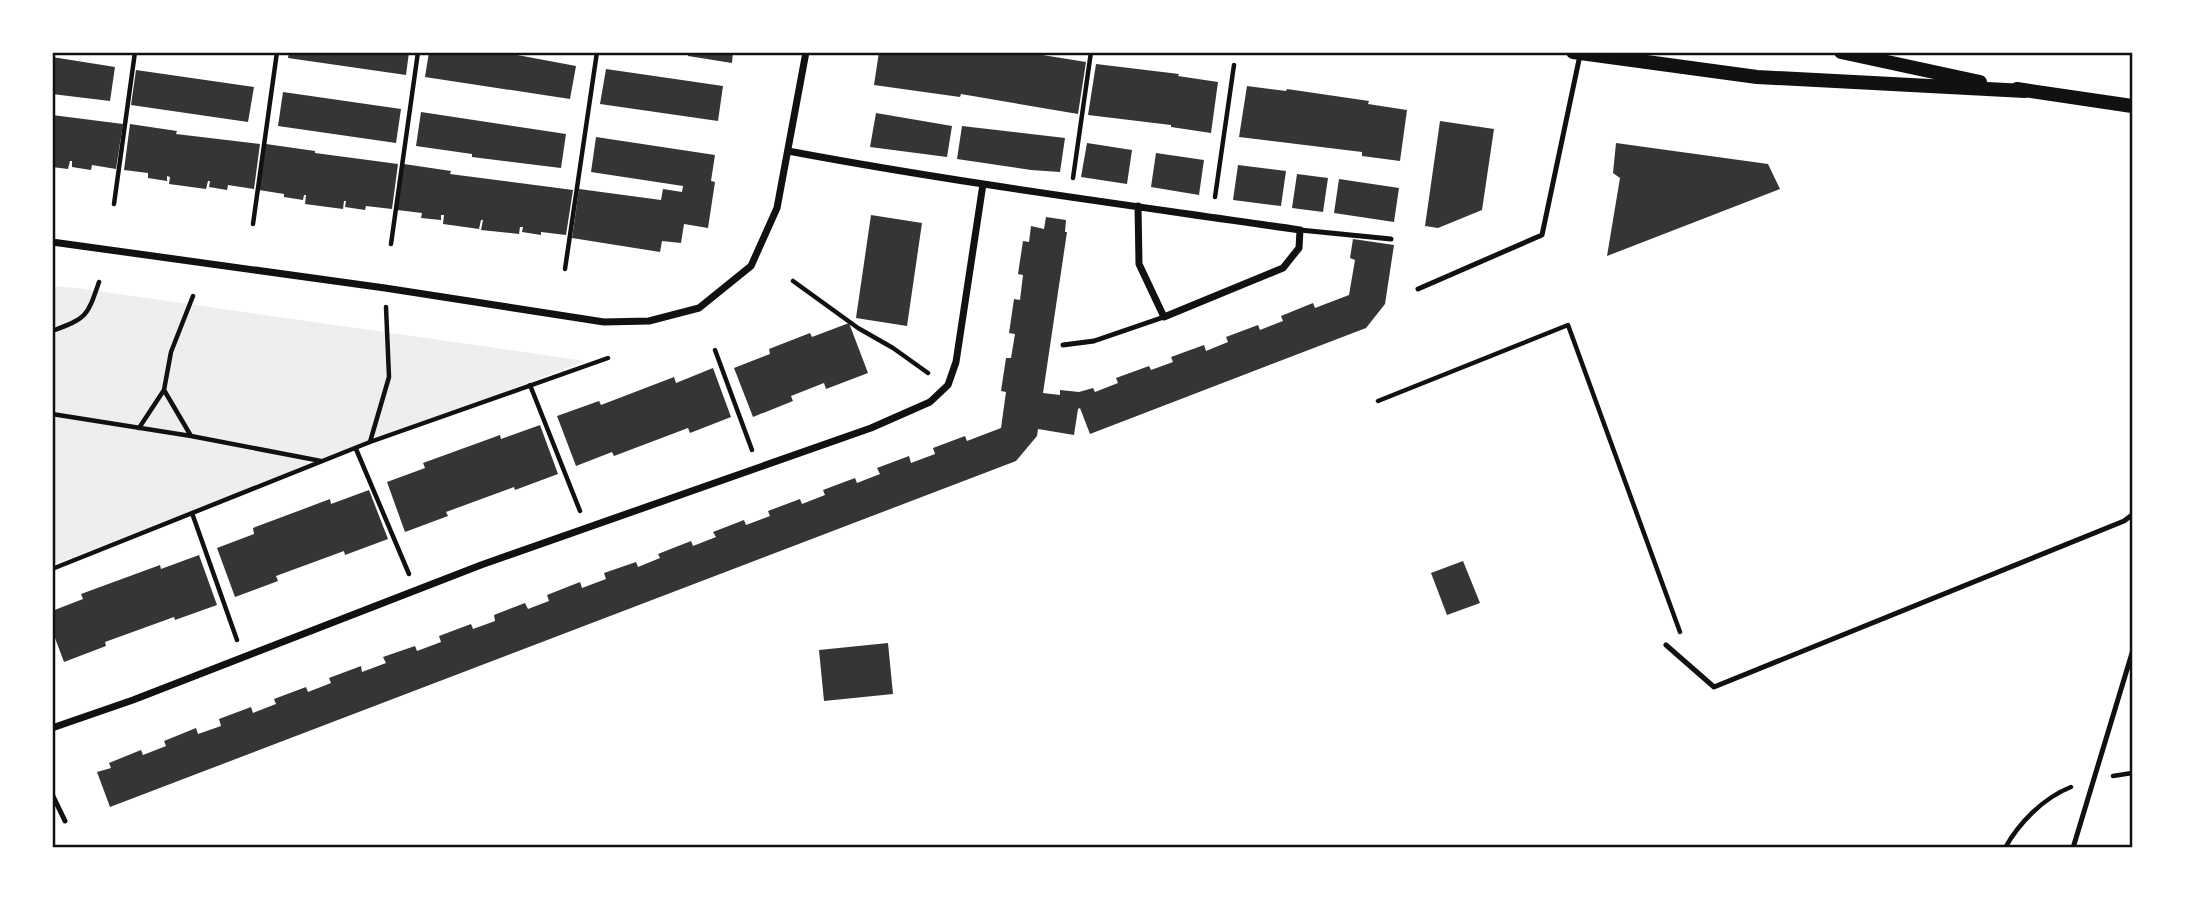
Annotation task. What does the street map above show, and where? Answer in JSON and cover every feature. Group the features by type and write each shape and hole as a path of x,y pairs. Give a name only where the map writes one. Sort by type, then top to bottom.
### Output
{"main road":[{"path":"1573,52 1757,77 2025,91"},
{"path":"1840,52 2025,91 2133,106"}],"street":[{"path":"52,242 385,288 604,322 649,321 699,308 751,266 777,208 806,52"},
{"path":"788,151 983,184 1138,206 1300,230 1299,248 1283,268 1164,317 1139,264 1138,206"},
{"path":"52,728 133,700 481,565 825,445 930,402 948,385 956,362 983,184"}],"lane":[{"path":"1418,289 1542,235 1580,53"},
{"path":"1300,230 1391,239"},
{"path":"1063,345 1094,341 1164,317"},
{"path":"1666,645 1714,687 2124,521 2133,515"},
{"path":"2073,848 2092,779 2133,653"},
{"path":"52,794 65,821"}],"path":[{"path":"114,204 135,52"},
{"path":"253,224 277,52"},
{"path":"391,244 418,52"},
{"path":"565,269 597,52"},
{"path":"1073,178 1091,52"},
{"path":"1215,198 1234,65"},
{"path":"793,281 858,328 893,348 928,373"},
{"path":"52,331 81,320 92,304 99,282"},
{"path":"370,442 389,377 385,288"},
{"path":"139,428 164,390 171,352 193,296"},
{"path":"1378,401 1568,325 1693,669"},
{"path":"715,351 758,467"},
{"path":"52,569 370,442 608,358"},
{"path":"530,385 586,528"},
{"path":"164,390 191,436"},
{"path":"52,414 191,436 322,462"},
{"path":"356,449 416,591"},
{"path":"192,513 243,657"},
{"path":"2004,848 2015,829 2037,809 2066,789 2092,779 2133,773"}],"shaded area":[{"path":"53,286 77,288 586,361 53,565"}],"building":[{"path":"289,52 409,52 406,75 288,58"},
{"path":"429,52 501,52 576,66 570,99 425,77"},
{"path":"689,52 733,52 732,63 688,56"},
{"path":"879,52 1024,52 1086,62 1078,114 961,94 960,97 874,85"},
{"path":"52,57 115,67 110,101 52,94"},
{"path":"1096,64 1179,74 1178,76 1218,82 1211,133 1171,125 1088,115"},
{"path":"606,69 723,86 718,121 600,104"},
{"path":"136,70 254,87 248,122 131,105"},
{"path":"1247,86 1369,101 1368,104 1407,110 1400,161 1362,156 1362,152 1239,137"},
{"path":"283,92 401,109 396,143 278,126"},
{"path":"421,112 566,134 561,168 472,157 472,154 416,146"},
{"path":"876,113 952,126 947,157 870,147"},
{"path":"52,115 123,124 116,169 92,165 91,170 72,167 72,161 68,169 52,167"},
{"path":"1440,121 1494,129 1482,210 1438,228 1425,226"},
{"path":"130,124 177,131 176,134 260,144 254,189 228,185 227,190 209,187 210,181 206,189 169,184 170,177 167,176 167,181 148,178 148,173 124,170"},
{"path":"962,126 1065,138 1060,172 957,159"},
{"path":"596,137 715,155 711,181 715,182 708,228 684,224 681,243 662,241 660,252 572,238 579,189 661,200 663,189 682,192 683,186 591,172"},
{"path":"1087,143 1132,150 1127,184 1081,177"},
{"path":"1616,143 1768,164 1780,189 1607,256 1620,178 1613,173"},
{"path":"266,144 398,164 392,209 366,206 365,210 345,207 346,201 343,209 305,204 306,195 303,200 259,190"},
{"path":"1156,153 1204,160 1199,195 1151,187"},
{"path":"404,164 451,171 450,174 573,190 566,235 522,232 523,227 520,227 519,234 481,230 483,220 479,229 443,224 444,215 441,215 441,220 421,218 422,213 397,210"},
{"path":"1238,165 1286,171 1281,206 1233,200"},
{"path":"1297,174 1328,178 1323,212 1292,208"},
{"path":"1339,179 1399,188 1394,222 1334,213"},
{"path":"871,215 922,223 907,326 856,318"},
{"path":"1046,217 1066,220 1067,232 1043,393 1060,395 1060,390 1079,392 1093,388 1095,392 1118,383 1116,378 1149,366 1151,370 1173,362 1171,357 1204,345 1206,351 1228,342 1226,337 1258,325 1260,330 1283,321 1281,316 1313,303 1315,308 1349,295 1355,260 1350,258 1353,239 1394,245 1385,304 1366,328 1090,434 1080,408 1074,435 1038,429 1037,436 1016,461 110,807 97,772 111,768 109,763 141,750 143,755 166,746 164,741 196,728 198,734 221,726 219,719 251,707 253,713 276,704 274,699 306,687 308,692 331,683 329,678 361,666 362,672 386,663 383,657 415,646 417,651 441,642 439,636 471,624 473,629 495,621 494,615 525,603 528,609 549,601 547,595 580,582 582,588 606,579 604,573 636,562 638,567 660,558 658,554 691,541 693,546 716,537 713,532 744,520 746,525 770,516 768,511 800,499 802,504 825,495 823,490 855,478 857,483 880,474 877,468 909,456 911,463 935,454 933,448 965,436 967,441 1001,428 1006,392 1001,391 1006,358 1011,358 1015,334 1009,333 1014,299 1020,300 1023,275 1018,274 1023,241 1029,242 1031,226 1044,229"},
{"path":"849,323 868,373 826,389 824,383 791,396 793,401 753,417 734,368 770,354 769,349 810,333 812,337"},
{"path":"713,368 731,417 690,433 688,428 614,456 612,452 576,466 557,416 599,401 601,405 674,377 676,383"},
{"path":"540,425 558,474 446,512 448,516 405,532 387,482 425,468 423,463 500,435 501,439"},
{"path":"369,490 388,539 345,555 344,551 276,576 278,581 235,597 217,548 254,534 253,528 330,499 331,504"},
{"path":"199,555 217,605 105,642 106,646 64,662 52,630 52,611 83,599 81,594 160,565 161,569"},
{"path":"1463,561 1480,603 1447,615 1431,573"},
{"path":"888,643 893,694 824,701 819,650"}]}
